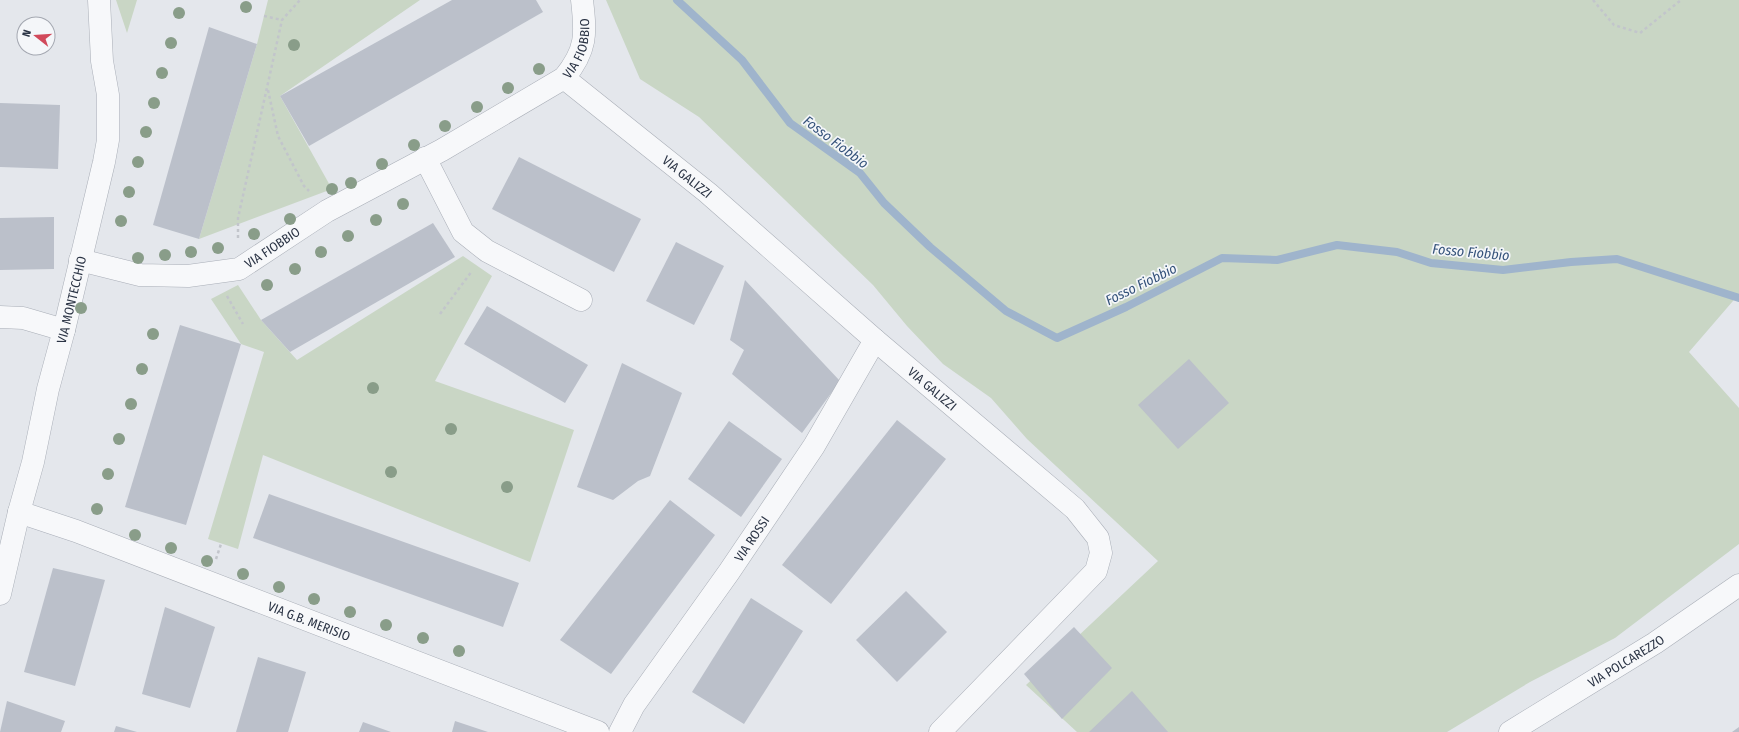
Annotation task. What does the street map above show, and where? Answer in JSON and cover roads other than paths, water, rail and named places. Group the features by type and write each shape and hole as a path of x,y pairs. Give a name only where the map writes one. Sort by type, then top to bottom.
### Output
{"street":[{"name":"VIA MONTECCHIO","path":"0,594 19,512 33,462 48,389 64,330 108,140 108,95 102,61 99,0"},
{"name":"VIA FIOBBIO","path":"80,260 140,275 188,276 239,269 326,211 425,158 564,78 578,59 586,30 582,0"},
{"name":"VIA GALIZZI","path":"564,78 708,193 876,340 1075,509 1098,538 1101,553 1096,571 940,732"},
{"path":"425,158 463,232 487,251 581,300"},
{"path":"0,318 23,318 64,330"},
{"name":"VIA ROSSI","path":"620,732 634,704 729,572 814,446 876,340"},
{"name":"VIA G.B. MERISIO","path":"19,512 91,537 598,732"},
{"name":"VIA POLCAREZZO","path":"1510,732 1655,643 1739,585"}],"waterway":[{"name":"Fosso Fiobbio","path":"677,0 742,60 790,123 860,173 884,203 930,247 1006,311 1057,338 1126,307 1222,258 1277,260 1337,245 1397,252 1431,263 1503,270 1571,262 1617,259 1739,298"}]}
